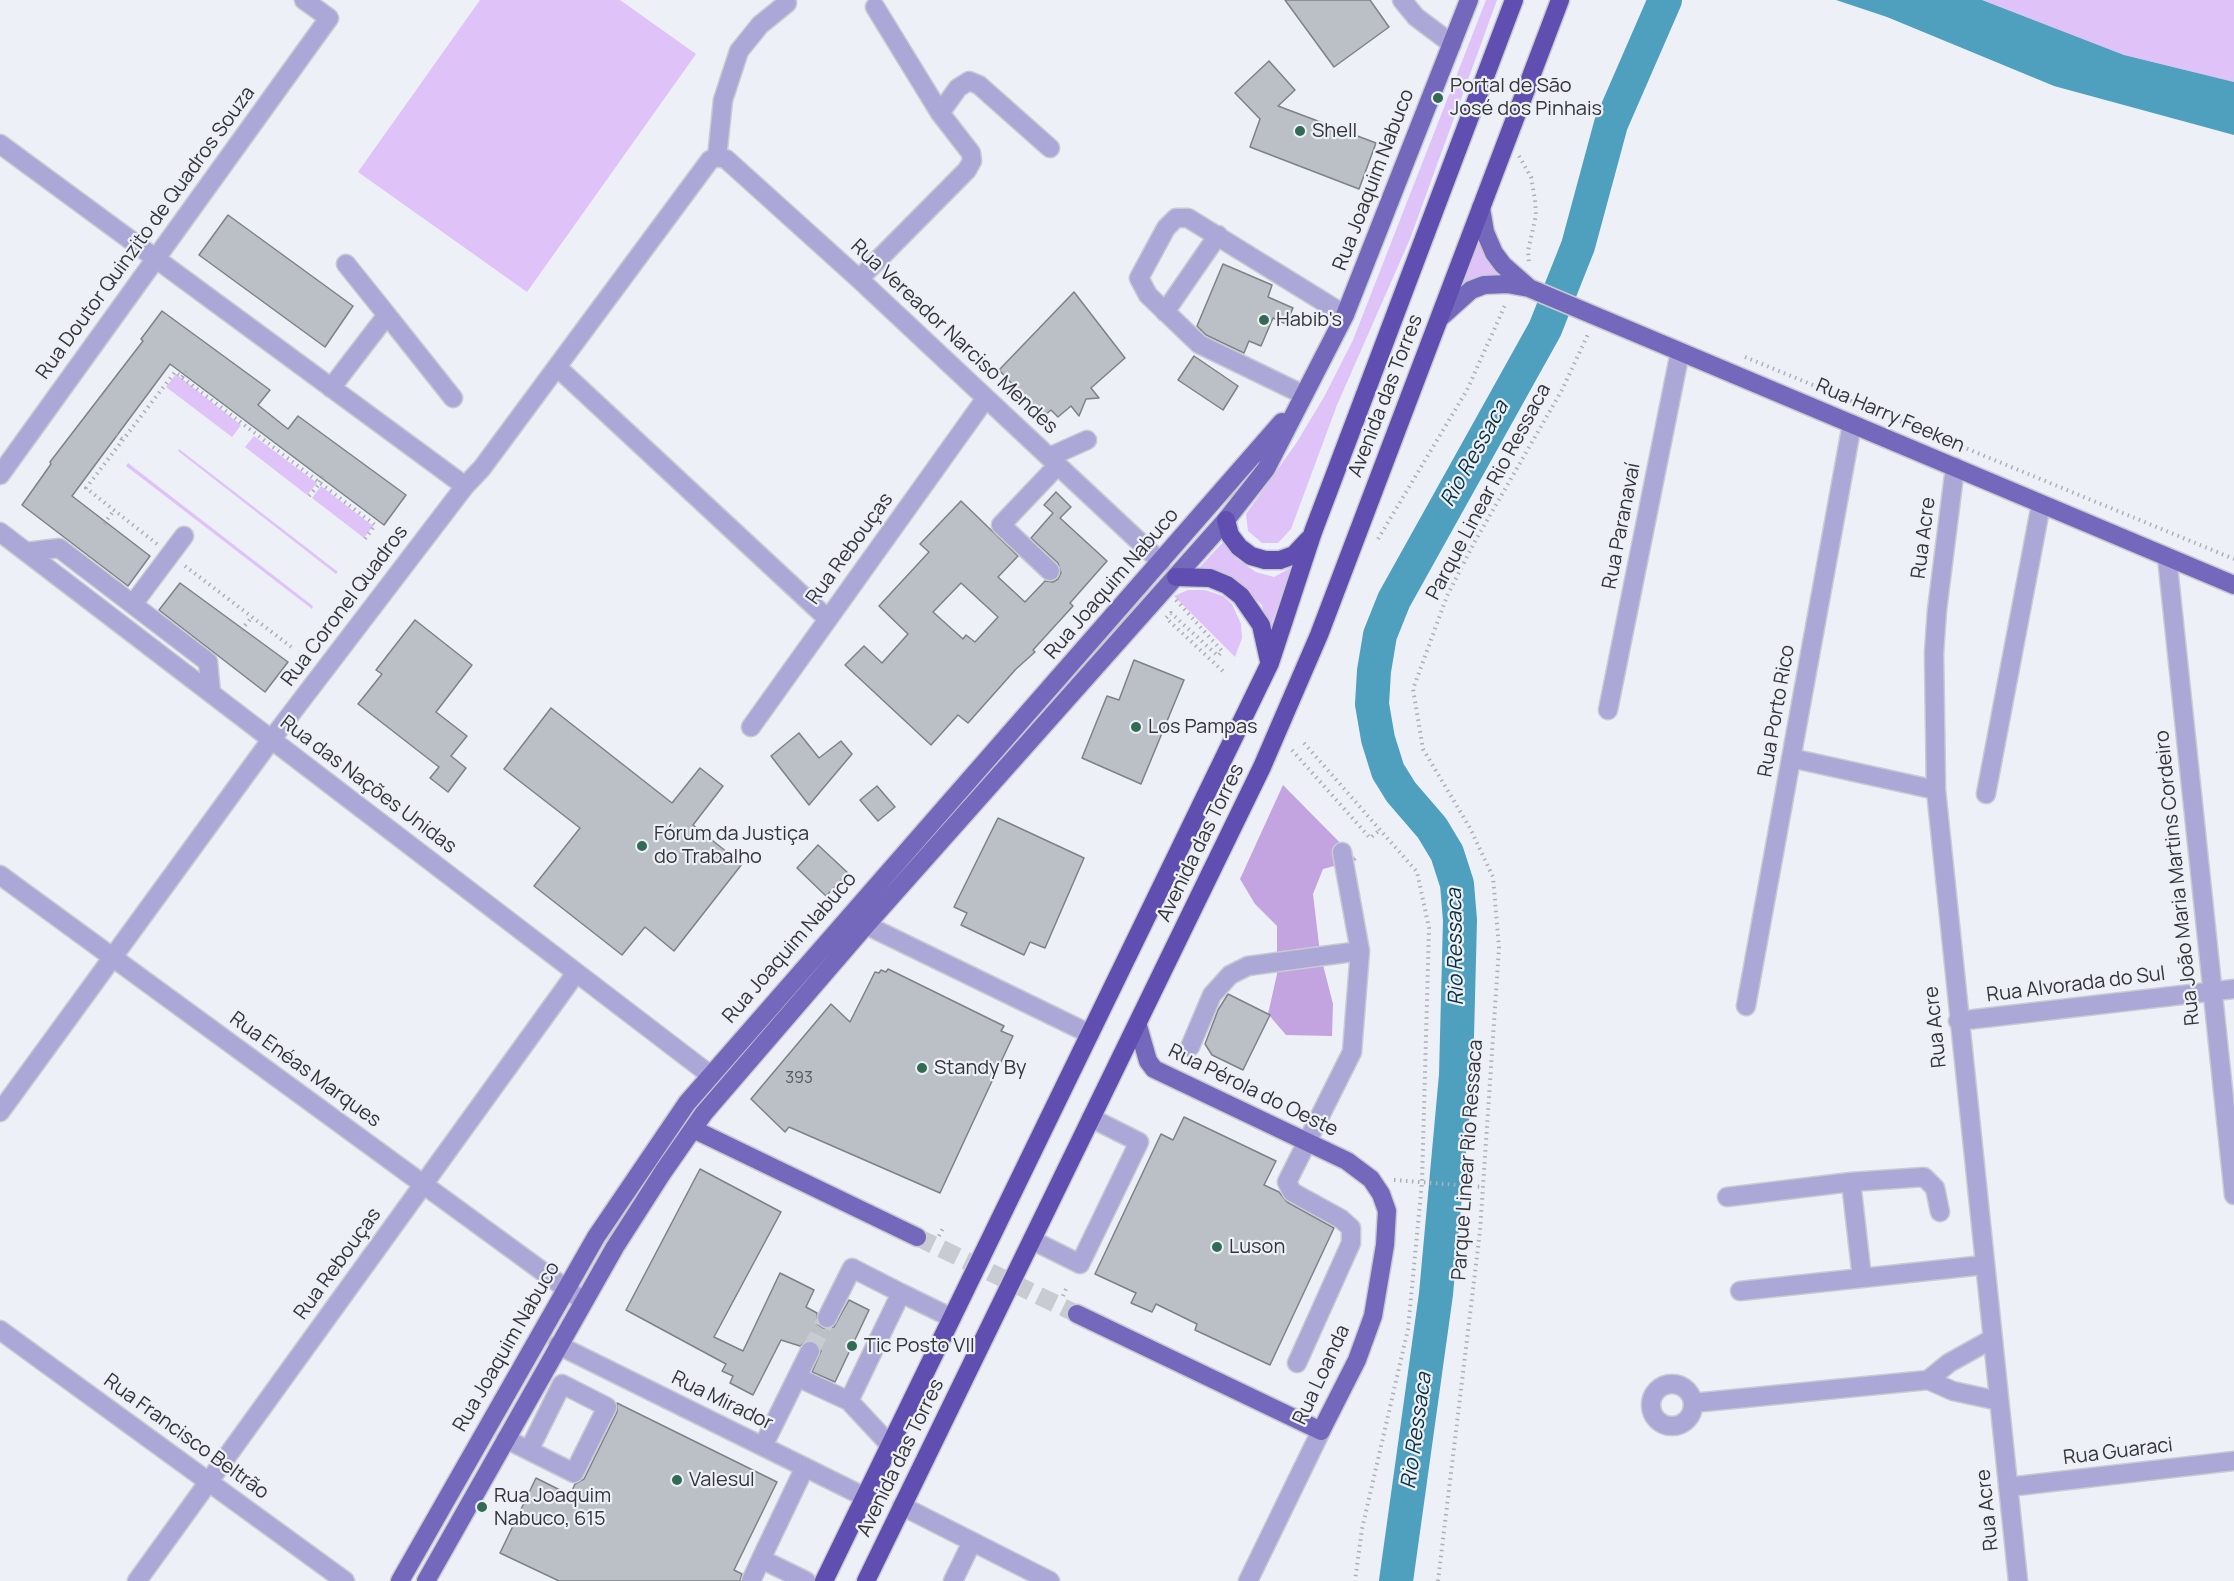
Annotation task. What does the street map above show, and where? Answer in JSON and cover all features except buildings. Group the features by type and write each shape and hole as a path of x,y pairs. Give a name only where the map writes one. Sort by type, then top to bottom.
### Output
{"highway":[{"name":"Avenida das Torres","path":"824,1581 1270,663 1313,532 1514,0"},
{"name":"Avenida das Torres","path":"866,1581 1234,828 1294,693 1441,317 1560,0"},
{"path":"1226,520 1230,535 1239,547 1251,556 1265,560 1280,560 1294,555 1305,545 1313,532"},
{"path":"1176,577 1210,578 1227,585 1241,596 1261,625 1270,663"}],"main road":[{"name":"Rua Joaquim Nabuco","path":"426,1581 583,1301 639,1208 693,1129 726,1087 866,925 1226,520 1266,469 1345,315 1469,0"},
{"name":"Rua Harry Feeken","path":"1481,208 1485,232 1494,253 1503,265 1533,290"},
{"name":"Rua Harry Feeken","path":"1441,317 1471,290 1484,285 1507,284 1533,290 2234,585"},
{"name":"Rua Joaquim Nabuco","path":"400,1581 566,1288 628,1187 709,1074 1301,401"},
{"path":"1210,506 1226,520"},
{"name":"Rua Pérola do Oeste","path":"1138,1026 1148,1061 1154,1069 1347,1161 1371,1179"},
{"path":"709,1074 726,1087"},
{"path":"693,1129 916,1237"},
{"name":"Rua Loanda","path":"1321,1431 1357,1360 1373,1316 1387,1220 1381,1194 1371,1179"},
{"path":"1077,1314 1321,1431"}],"street":[{"name":"Rua Doutor Quinzito de Quadros Souza","path":"0,475 329,18 304,0"},
{"path":"1402,0 1416,17 1452,44"},
{"path":"714,158 723,100 739,51 760,25 787,3"},
{"path":"859,279 967,170 972,161 971,153 940,112 875,7"},
{"path":"940,112 958,88 969,81 979,85 1050,147"},
{"path":"0,144 465,486"},
{"name":"Rua Vereador Narciso Mendes","path":"714,158 726,159 859,279 1161,562"},
{"name":"Rua Coronel Quadros","path":"0,1112 271,740 465,486 482,468 714,158"},
{"path":"1301,401 1199,344 1148,295 1139,278 1166,228 1176,218 1188,218 1218,234 1345,315"},
{"path":"1164,312 1218,234"},
{"path":"346,264 453,398"},
{"path":"331,388 387,315"},
{"name":"Rua Paranavaí","path":"1608,710 1680,352"},
{"path":"557,367 828,619"},
{"name":"Rua Rebouças","path":"751,727 986,398"},
{"name":"Rua Porto Rico","path":"1746,1006 1852,424"},
{"path":"1050,571 1001,525 1053,461 1087,440"},
{"name":"Rua Acre","path":"1955,467 1937,610 1934,654 1936,790 1958,1021 2018,1581"},
{"path":"1986,794 2041,504"},
{"name":"Rua das Nações Unidas","path":"0,532 709,1074"},
{"path":"133,604 184,536"},
{"path":"26,552 59,548 133,604 208,662 211,693"},
{"name":"Rua João Maria Martins Cordeiro","path":"2167,557 2234,1195"},
{"path":"1791,758 1936,790"},
{"path":"1297,1363 1351,1243 1351,1228 1341,1219 1292,1192 1287,1182 1352,1052 1360,951 1342,852"},
{"name":"Rua Enéas Marques","path":"0,876 583,1301"},
{"path":"866,925 1090,1034"},
{"path":"1190,1047 1212,995 1230,975 1248,966 1360,951"},
{"name":"Rua Rebouças","path":"137,1581 576,973"},
{"name":"Rua Alvorada do Sul","path":"1958,1021 2234,989"},
{"path":"1032,1240 1080,1264 1139,1142 1091,1118"},
{"path":"1727,1197 1851,1182 1924,1177 1935,1188 1940,1212"},
{"path":"1851,1182 1862,1278"},
{"path":"1740,1291 1984,1265"},
{"path":"827,1318 852,1268 952,1318"},
{"path":"849,1401 902,1293"},
{"name":"Rua Francisco Beltrão","path":"0,1330 345,1581"},
{"path":"1929,1380 1949,1363 1992,1339"},
{"name":"Rua Mirador","path":"558,1345 865,1497"},
{"path":"763,1446 810,1351"},
{"path":"797,1377 849,1401 890,1445"},
{"path":"1693,1403 1929,1380 1953,1391 1999,1401"},
{"path":"506,1439 574,1473 607,1407 562,1384 529,1450"},
{"name":"Rua Loanda","path":"1248,1581 1321,1431"},
{"name":"Rua Guaraci","path":"2008,1487 2234,1461"},
{"path":"751,1581 805,1467"},
{"path":"902,1506 1050,1581"},
{"path":"953,1581 972,1542"},
{"path":"761,1559 806,1581"}],"path":[{"path":"1505,146 1522,158 1531,177 1536,215 1528,251 1531,267"},
{"path":"1378,538 1467,390 1507,299"},
{"name":"Parque Linear Rio Ressaca","path":"1438,1581 1480,1231 1499,948 1493,878 1470,828 1423,749 1413,689 1447,596 1479,534 1562,390 1589,332"},
{"path":"1736,353 2234,559"},
{"path":"182,376 186,371"},
{"path":"162,548 86,488 175,372 375,525 365,539"},
{"path":"116,434 123,440"},
{"path":"309,496 323,476"},
{"path":"104,524 114,510"},
{"path":"179,573 185,566 294,649"},
{"path":"1173,597 1222,651 1218,656 1171,613 1166,618 1226,674"},
{"path":"241,630 252,617"},
{"path":"1304,743 1417,872 1429,928 1422,1182 1407,1329 1362,1529 1355,1581"},
{"path":"1292,750 1370,838 1381,829"},
{"path":"1422,1182 1483,1187"},
{"path":"939,1236 943,1228"},
{"path":"1063,1296 1066,1289"}],"shaded area":[{"path":"480,0 620,0 696,54 527,292 358,172"},
{"path":"1486,0 1497,0 1410,239 1337,405 1291,529 1278,543 1262,543 1248,531 1246,514 1297,442 1324,397 1353,340"},
{"path":"1982,0 2234,0 2234,82 2124,55"},
{"path":"1477,224 1516,282 1452,299"},
{"path":"176,374 241,425 232,437 166,387"},
{"path":"254,436 317,483 307,495 245,447"},
{"path":"179,449 338,572 336,574 178,451"},
{"path":"128,463 313,606 312,609 126,466"},
{"path":"321,486 373,526 364,538 312,498"},
{"path":"1224,541 1237,559 1256,572 1274,577 1292,567 1269,630 1262,605 1243,587 1220,571 1199,568"},
{"path":"1188,590 1205,590 1223,596 1232,604 1241,624 1242,638 1235,657 1174,596"},
{"path":"1283,785 1357,860 1323,869 1313,894 1320,953 1333,1004 1332,1036 1286,1035 1268,1014 1277,974 1277,926 1255,904 1240,879"}],"water":[{"path":"1836,0 1982,0 2124,55 2234,82 2234,135 2054,86 1887,17"}],"waterway":[{"name":"Rio Ressaca","path":"1396,1581 1436,1294 1456,1075 1460,920 1457,884 1447,853 1432,828 1401,792 1388,771 1378,739 1372,704 1374,671 1380,635 1394,600 1545,329 1578,246 1611,124 1665,0"}],"tunnel":[{"path":"917,1237 1077,1314"},
{"path":"810,1351 827,1318"}],"place":[{"name":"Portal de São José dos Pinhais","path":"1438,98"},
{"name":"Shell","path":"1300,131"},
{"name":"Habib's","path":"1264,320"},
{"name":"Los Pampas","path":"1136,727"},
{"name":"Fórum da Justiça do Trabalho","path":"642,846"},
{"name":"Standy By","path":"922,1068"},
{"name":"Luson","path":"1217,1247"},
{"name":"Tic Posto VII","path":"852,1346"},
{"name":"Valesul","path":"677,1480"},
{"name":"Rua Joaquim Nabuco, 615","path":"482,1507"}]}
